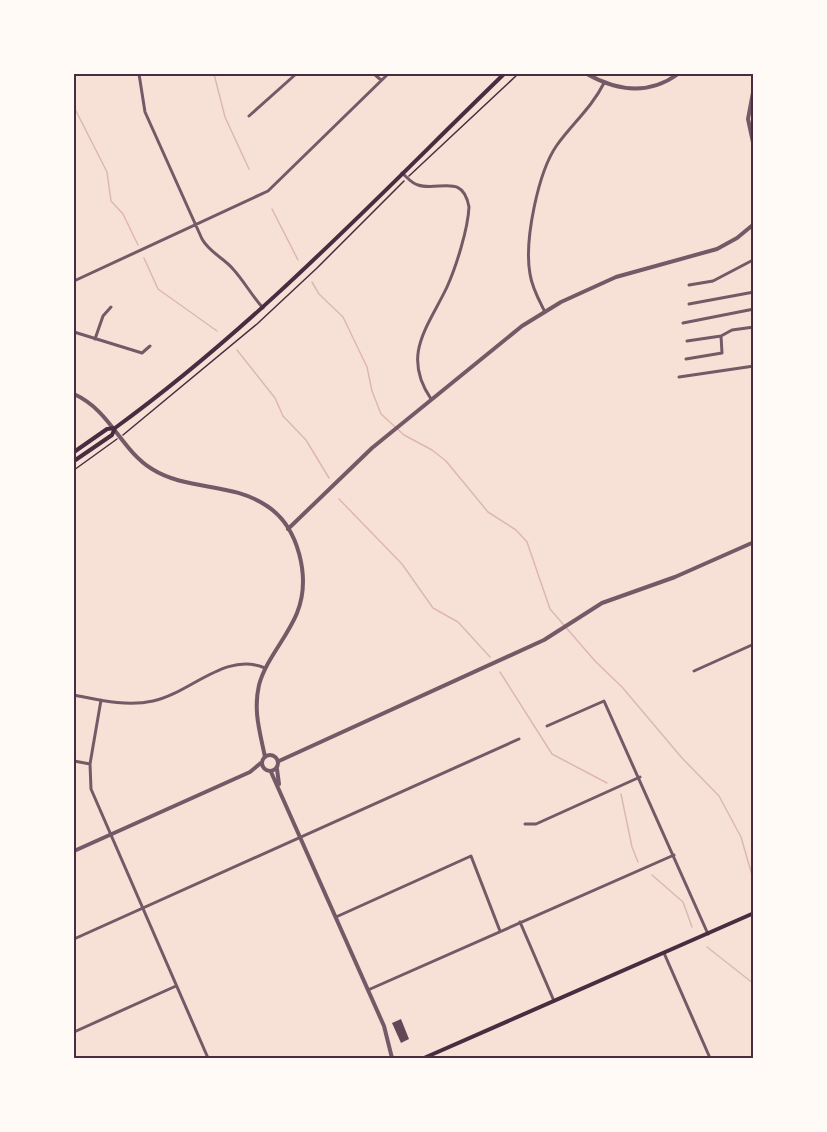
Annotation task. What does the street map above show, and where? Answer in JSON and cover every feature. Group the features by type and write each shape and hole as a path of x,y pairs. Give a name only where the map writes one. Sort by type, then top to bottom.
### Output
{"main road":[{"path":"74,461 112,435 115,428 198,365 263,308 504,74"},
{"path":"74,452 107,429 115,428"},
{"path":"424,1059 753,913"}],"street":[{"path":"139,74 145,112 195,225 207,247 233,268 245,288 263,308"},
{"path":"249,116 296,74"},
{"path":"374,74 381,80"},
{"path":"74,281 260,195 274,186 388,74"},
{"path":"587,74 604,83 639,88 657,85 678,74"},
{"path":"545,312 531,281 529,257 544,172 558,144 592,105 604,83"},
{"path":"753,87 748,119 753,147"},
{"path":"402,172 418,185 456,186 465,195 469,207 450,281 424,330 418,348 420,376 431,399"},
{"path":"288,530 387,435 522,326 590,287 616,277 717,249 737,238 753,224"},
{"path":"688,285 713,282 753,260"},
{"path":"689,304 753,292"},
{"path":"95,339 103,316 111,307"},
{"path":"683,323 753,309"},
{"path":"687,341 721,336 732,330 753,327"},
{"path":"74,332 142,352 150,346"},
{"path":"686,359 722,353 721,336"},
{"path":"679,377 753,366"},
{"path":"74,394 94,406 130,448 152,469 175,480 240,491 269,507 288,530 302,565 302,588 297,612 265,668 256,704 257,723 265,757"},
{"path":"278,759 544,640 602,603 675,577 753,542"},
{"path":"694,671 753,644"},
{"path":"74,695 128,703 152,701 235,663 249,662 265,668"},
{"path":"101,700 90,764 90,786 208,1059"},
{"path":"547,726 604,701 640,777 708,934"},
{"path":"74,939 519,740"},
{"path":"263,746 278,759"},
{"path":"250,772 265,757 271,755"},
{"path":"278,759 279,785"},
{"path":"74,761 90,764"},
{"path":"262,762 264,769"},
{"path":"74,851 250,772 264,769 271,772 302,837 387,1035 392,1059"},
{"path":"271,772 277,769"},
{"path":"525,824 536,824 640,777"},
{"path":"368,990 674,855"},
{"path":"336,917 471,856 501,931"},
{"path":"520,922 554,1001"},
{"path":"664,953 710,1059"},
{"path":"74,1032 176,986"}],"path":[{"path":"413,172 518,74"},
{"path":"127,432 249,331 317,268 402,182"},
{"path":"74,470 116,440"}],"building":[{"path":"401,1019 409,1039 401,1043 392,1023"}],"waterway":[{"path":"214,74 225,117 249,169"},
{"path":"74,107 107,172 111,201 123,214 138,245"},
{"path":"272,209 298,260"},
{"path":"144,258 158,289 217,331"},
{"path":"312,282 319,294 343,317 367,367 372,391 381,414 404,435 432,450 446,461 488,512 516,530 527,542 550,609 595,661 622,687 682,758 719,796 741,837 754,882"},
{"path":"237,350 275,398 283,416 306,440 329,478"},
{"path":"339,499 402,564 433,608 458,622 490,657"},
{"path":"500,672 552,754 607,783"},
{"path":"621,794 632,847 638,862"},
{"path":"652,875 683,902 692,927"},
{"path":"707,947 754,984"}]}
